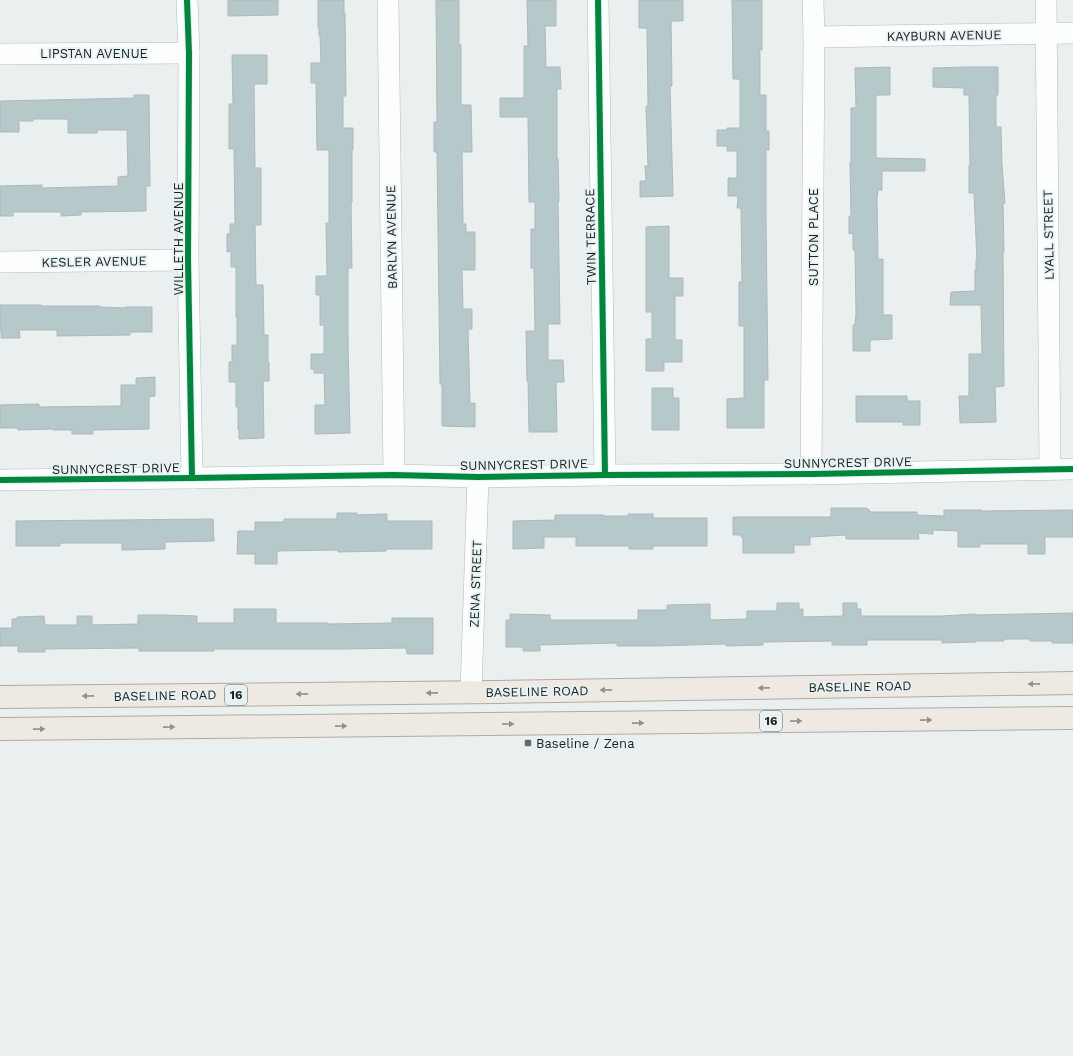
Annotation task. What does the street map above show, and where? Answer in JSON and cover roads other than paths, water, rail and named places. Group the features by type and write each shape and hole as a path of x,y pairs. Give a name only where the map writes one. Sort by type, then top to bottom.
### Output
{"main road":[{"name":"BASELINE ROAD","path":"0,697 1073,683"},
{"name":"16","path":"0,729 1073,718"}],"street":[{"name":"WILLETH AVENUE","path":"187,0 189,53 188,260 192,478"},
{"name":"BARLYN AVENUE","path":"388,0 394,474"},
{"name":"TWIN TERRACE","path":"598,0 605,475"},
{"name":"SUTTON PLACE","path":"811,474 813,0"},
{"name":"LYALL STREET","path":"1046,0 1050,469"},
{"name":"KAYBURN AVENUE","path":"814,37 1073,33"},
{"name":"LIPSTAN AVENUE","path":"0,54 189,53"},
{"name":"KESLER AVENUE","path":"0,262 188,260"},
{"name":"SUNNYCREST DRIVE","path":"0,480 394,474 478,477 811,474 1073,469"},
{"name":"ZENA STREET","path":"471,692 478,477"}],"place":[{"name":"Baseline / Zena","path":"528,743"}]}
